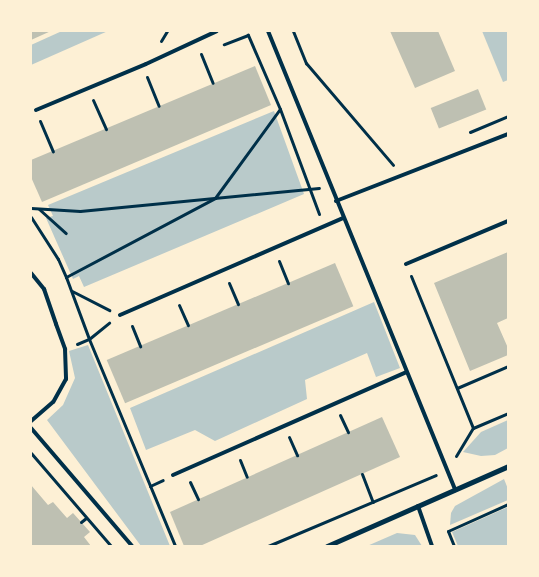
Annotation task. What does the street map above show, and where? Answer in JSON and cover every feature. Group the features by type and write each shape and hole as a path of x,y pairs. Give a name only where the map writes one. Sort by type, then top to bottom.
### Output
{"street":[{"path":"327,546 508,466"}],"lane":[{"path":"36,110 217,31"},
{"path":"268,31 455,490"},
{"path":"336,200 508,134"},
{"path":"120,315 343,218"},
{"path":"406,264 508,221"},
{"path":"31,273 44,289 65,349 66,379 53,402 31,421"},
{"path":"173,475 406,372"},
{"path":"31,428 132,546"},
{"path":"418,506 432,546"}],"path":[{"path":"293,31 306,63 393,166 385,169"},
{"path":"216,47 248,35 280,109 324,226"},
{"path":"192,58 209,50"},
{"path":"201,54 213,83"},
{"path":"138,80 156,72"},
{"path":"147,76 160,106"},
{"path":"84,102 93,98 106,129"},
{"path":"66,276 215,198 280,109"},
{"path":"31,124 48,117"},
{"path":"40,121 53,151"},
{"path":"31,208 80,211 330,187"},
{"path":"38,208 66,233"},
{"path":"31,217 58,259 66,276 88,340 175,546"},
{"path":"279,261 288,283"},
{"path":"406,264 473,428"},
{"path":"229,283 238,304"},
{"path":"71,291 120,315 88,340"},
{"path":"179,305 188,326"},
{"path":"132,326 140,346"},
{"path":"456,388 508,366"},
{"path":"339,411 348,432"},
{"path":"268,546 446,470 473,428 508,413"},
{"path":"287,434 297,455"},
{"path":"31,453 111,546"},
{"path":"238,456 247,477"},
{"path":"362,474 373,502"},
{"path":"173,475 181,481 188,478 198,499"},
{"path":"454,546 448,531 508,504"},
{"path":"82,522 86,518"}],"shaded area":[{"path":"62,31 108,31 31,65 31,45"},
{"path":"482,31 508,31 508,80 503,82"},
{"path":"274,111 304,194 84,287 79,276 73,279 46,218 53,216 48,205"},
{"path":"374,302 400,368 376,377 367,353 305,380 307,399 215,441 195,430 146,450 130,408"},
{"path":"88,345 170,546 141,546 47,420 63,405 75,378 69,351"},
{"path":"508,420 508,448 495,455 481,456 463,452 481,432"},
{"path":"504,479 508,489 508,500 450,525 451,513 455,506"},
{"path":"508,507 508,546 458,546 452,532"},
{"path":"397,533 415,535 422,546 367,546"}],"building":[{"path":"31,31 51,31 31,40"},
{"path":"390,31 438,31 455,71 415,88"},
{"path":"255,66 271,105 42,202 31,177 31,160"},
{"path":"478,89 486,109 439,129 431,108"},
{"path":"508,252 508,318 497,323 508,348 508,355 470,371 434,283"},
{"path":"335,263 353,306 125,403 107,360"},
{"path":"382,417 400,457 200,546 184,546 170,512"},
{"path":"31,485 48,505 53,502 67,518 73,513 90,532 84,537 91,546 31,546"}]}
